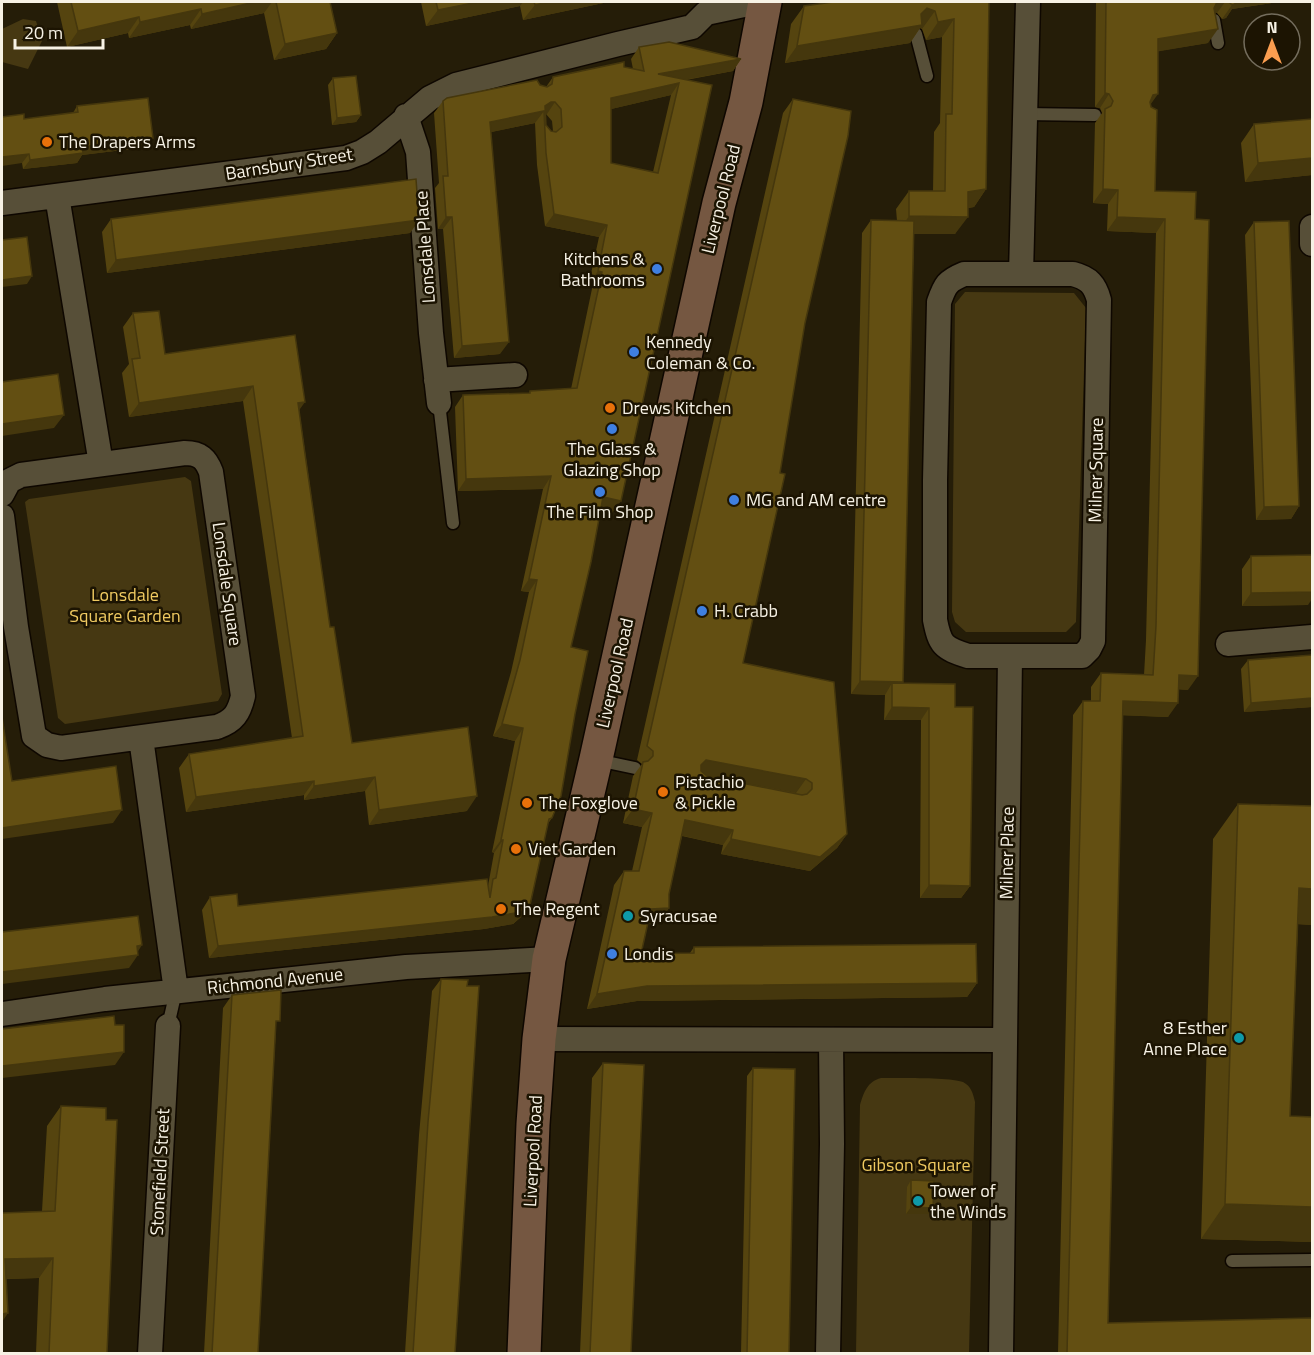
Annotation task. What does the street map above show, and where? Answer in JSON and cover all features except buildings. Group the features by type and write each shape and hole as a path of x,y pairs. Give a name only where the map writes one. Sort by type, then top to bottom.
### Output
{"main road":[{"name":"Liverpool Road","path":"524,1353 539,1039 549,959 596,759 717,214 746,102 765,2"}],"street":[{"name":"Barnsbury Street","path":"2,203 346,158 378,142 430,98 456,85 533,74 692,27 706,13 758,2"},
{"path":"1022,274 1028,2"},
{"name":"Lonsdale Place","path":"406,116 418,152 439,403"},
{"path":"57,196 101,464"},
{"path":"1312,227 1312,244"},
{"name":"Milner Square","path":"964,274 1022,274 1073,274 1085,277 1095,287 1099,300 1093,641 1082,656 1076,657 968,656 951,651 939,639 935,620 939,302 950,279 964,274"},
{"path":"436,380 515,375"},
{"name":"Lonsdale Square","path":"2,494 9,481 21,475 185,453 196,453 207,461 212,472 243,696 240,710 230,722 217,727 61,748 47,746 34,736 16,627 2,516"},
{"path":"1228,644 1312,637"},
{"name":"Milner Place","path":"1004,1040 1010,656"},
{"path":"141,738 176,992"},
{"name":"Richmond Avenue","path":"2,1014 105,999 406,967 549,959"},
{"name":"Stonefield Street","path":"150,1353 168,1026"},
{"path":"539,1039 1004,1040 1000,1353"},
{"path":"828,1353 832,1144 831,1040"}],"lane":[{"path":"1214,20 1218,43"},
{"path":"916,34 927,76"},
{"path":"1024,114 1095,115"},
{"path":"439,403 453,523"},
{"path":"596,759 635,768"},
{"name":"Stonefield Street","path":"168,1026 176,992"},
{"path":"1232,1261 1312,1260"}],"green space":[{"path":"23,19 36,21 42,41 28,69 2,62 2,29"},
{"path":"965,292 1074,293 1086,308 1076,622 1066,632 966,632 955,622 952,612 955,304"},
{"name":"Lonsdale Square Garden","path":"185,477 191,481 222,694 218,701 65,724 58,718 25,502 29,499"},
{"name":"Gibson Square","path":"881,1078 957,1080 968,1086 975,1102 969,1353 856,1354 860,1105 869,1085"}],"place":[{"name":"The Drapers Arms","path":"47,142"},
{"name":"Kitchens & Bathrooms","path":"657,269"},
{"name":"Kennedy Coleman & Co.","path":"634,352"},
{"name":"Drews Kitchen","path":"610,408"},
{"name":"The Glass & Glazing Shop","path":"612,429"},
{"name":"The Film Shop","path":"600,492"},
{"name":"MG and AM centre","path":"734,500"},
{"name":"H. Crabb","path":"702,611"},
{"name":"Pistachio & Pickle","path":"663,792"},
{"name":"The Foxglove","path":"527,803"},
{"name":"Viet Garden","path":"516,849"},
{"name":"The Regent","path":"501,909"},
{"name":"Syracusae","path":"628,916"},
{"name":"Londis","path":"612,954"},
{"name":"8 Esther Anne Place","path":"1239,1038"},
{"name":"Tower of the Winds","path":"918,1201"}]}
